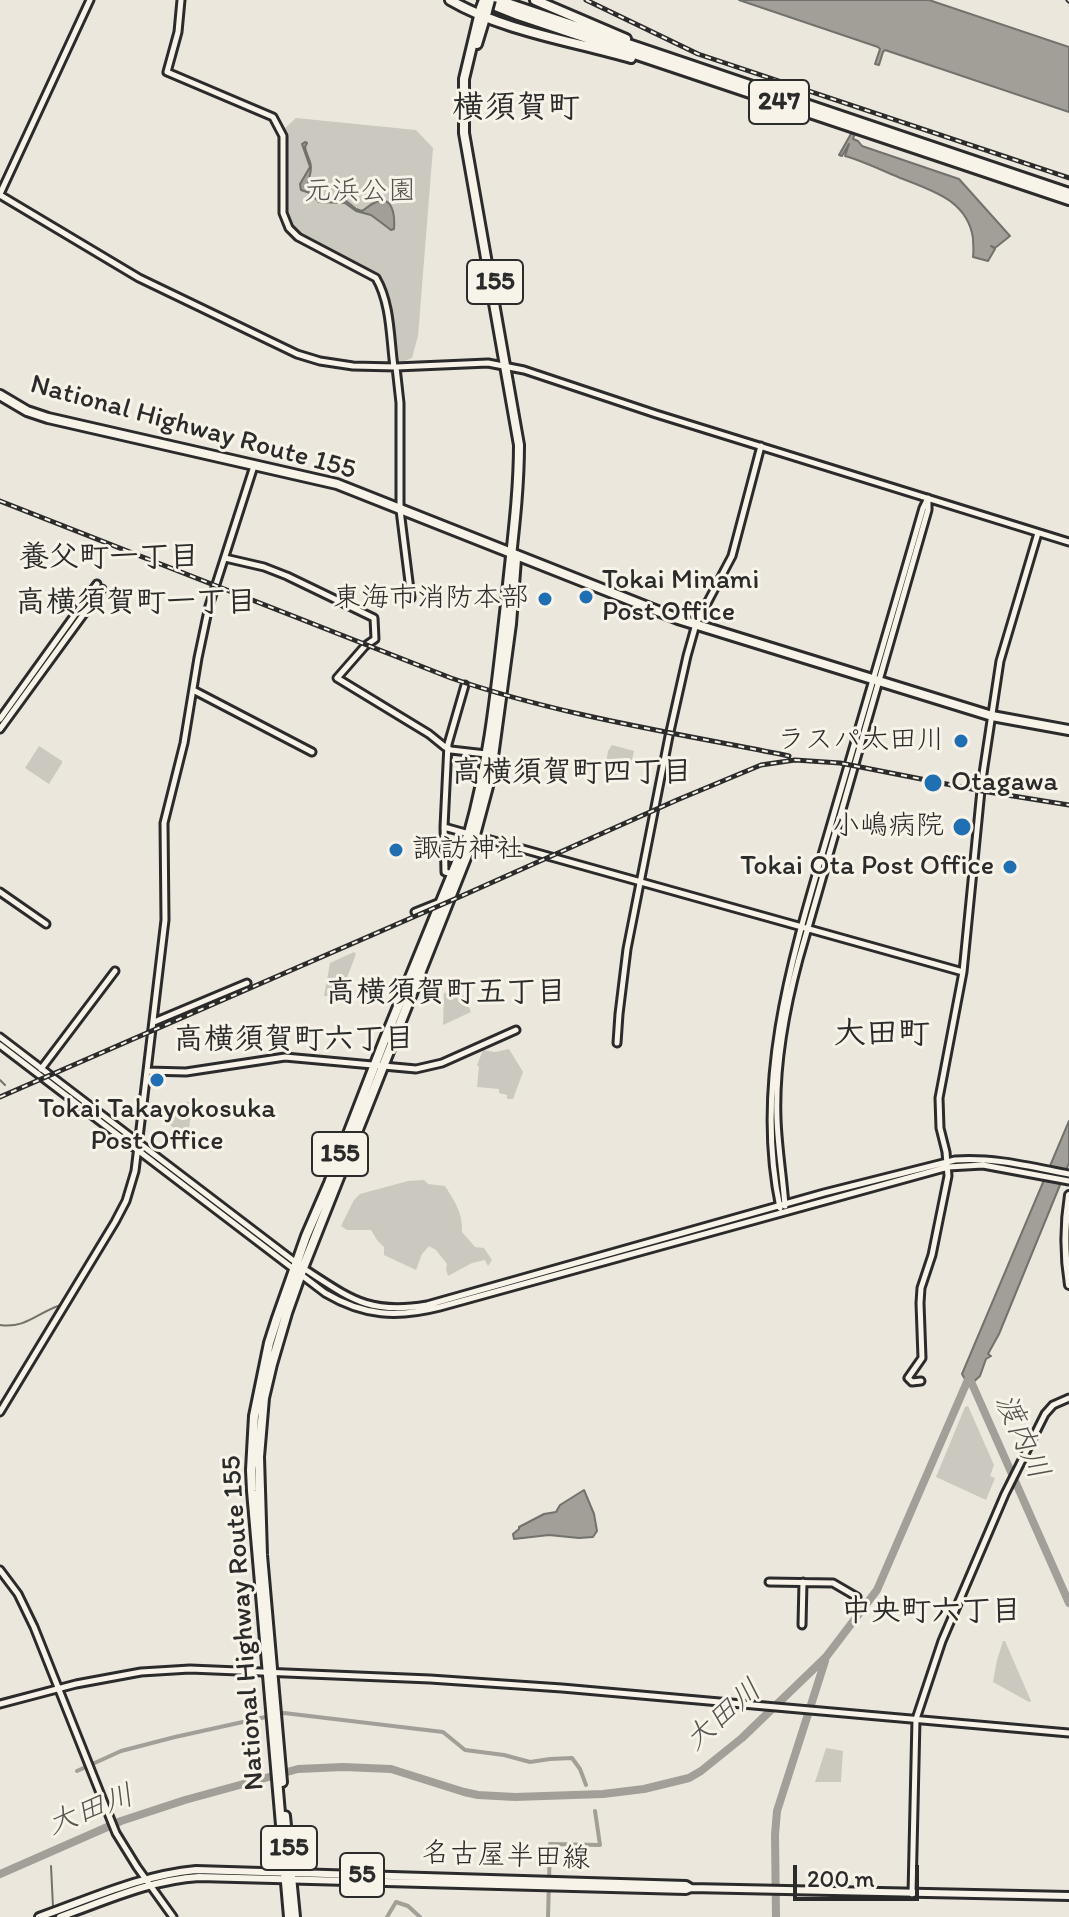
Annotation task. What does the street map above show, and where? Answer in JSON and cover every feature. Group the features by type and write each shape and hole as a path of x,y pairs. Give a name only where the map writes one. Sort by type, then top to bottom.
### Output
{"highway":[{"path":"450,0 486,6"},
{"name":"247","path":"535,0 632,42 692,63 693,70"},
{"name":"247","path":"486,6 500,23 684,73 693,70 1069,200"},
{"name":"247","path":"486,6 1069,193"},
{"name":"National Highway Route 155","path":"292,1917 259,1507 264,1398 299,1268 472,834 490,779 511,624 519,445 466,108 469,72 486,6"},
{"name":"National Highway Route 155","path":"0,395 27,411 48,418 337,484 514,554"},
{"path":"514,554 696,624 992,716 1069,730"},
{"name":"National Highway Route 155","path":"379,1066 441,901 472,834 514,554"}],"main road":[{"path":"1069,1195 1064,1224 1064,1254 1069,1285"},
{"name":"名古屋半田線","path":"39,1917 148,1882 199,1877 577,1881 686,1885 691,1888 1069,1896"},
{"name":"名古屋半田線","path":"60,1917 148,1882"}],"street":[{"path":"90,0 0,194 139,278 297,354 320,361 395,367 488,363 524,370 1069,542"},
{"path":"181,0 178,32 167,72 273,117 283,136 283,213 289,228 298,237 376,278 382,289 400,403 400,510 411,598"},
{"path":"617,1043 627,949 671,724 696,624 732,556 761,446"},
{"path":"0,1412 126,1201 135,1171 165,920 164,823 184,743 209,606 254,466"},
{"path":"783,1207 778,1072 785,1015 805,927 928,510 928,498"},
{"path":"921,1381 912,1382 908,1378 922,1358 921,1288 932,1255 948,1176 940,1128 939,1098 963,972 979,804 1000,661 1038,533"},
{"path":"225,558 287,576 374,618 375,639 337,678 448,748 486,754"},
{"path":"0,719 100,586 0,729"},
{"path":"453,874 445,872 448,748 465,685"},
{"path":"193,690 312,752"},
{"path":"444,827 963,972"},
{"path":"0,892 46,924"},
{"path":"415,912 441,901"},
{"path":"39,1071 115,971"},
{"path":"153,1022 247,983"},
{"path":"147,1071 186,1072 285,1057 409,1069 432,1067 516,1030"},
{"path":"0,1037 39,1071"},
{"path":"0,1045 39,1071 299,1268 337,1291 376,1306 406,1308 427,1305 948,1164 1068,1174"},
{"path":"1047,1173 1067,1180"},
{"path":"912,1894 916,1719 942,1641 1009,1486 1045,1414 1053,1405 1069,1398"},
{"path":"0,1570 18,1594 59,1688 114,1829 173,1917"},
{"path":"769,1582 833,1583 857,1597"},
{"path":"802,1625 803,1582"},
{"path":"0,1704 59,1688 155,1671 190,1669 562,1688 1069,1733"}],"green space":[{"name":"元浜公園","path":"296,118 416,130 433,148 418,336 412,358 396,361 390,303 378,275 307,240 296,230 288,215 284,129"},
{"path":"612,745 634,751 627,780 604,775"},
{"path":"39,746 62,761 49,784 25,768"},
{"path":"354,952 356,954 340,996 324,996 330,963"},
{"path":"462,992 471,1012 443,1025 444,993"},
{"path":"509,1049 523,1072 513,1099 507,1099 507,1095 499,1093 499,1089 477,1087 477,1065 483,1050 495,1052"},
{"path":"180,1102 192,1102 186,1138 170,1125 173,1106"},
{"path":"424,1180 428,1184 445,1186 460,1213 462,1232 475,1247 484,1248 492,1260 488,1266 485,1260 472,1263 448,1276 447,1264 429,1246 416,1270 384,1255 384,1247 371,1230 347,1230 341,1226 360,1194 408,1181"},
{"path":"968,1406 994,1465 990,1476 995,1478 986,1500 936,1477"},
{"path":"1003,1641 1031,1701 1029,1702 993,1682"},
{"path":"826,1748 843,1751 841,1782 815,1782"}],"shaded area":[{"path":"739,0 929,0 1069,47 1069,112 885,50 879,65 875,64 878,47"},
{"path":"852,132 855,133 853,139 862,146 959,179 1010,236 995,248 991,246 995,249 988,261 973,257 969,225 955,205 934,192 845,156 849,144 842,156 839,155"},
{"path":"305,142 311,167 308,183 317,198 345,200 362,211 374,203 385,201 392,207 394,229 391,230 371,215 356,211 345,203 319,202 310,193 301,190 300,184 310,167 302,144"},
{"path":"1069,1121 1069,1163 988,1354 991,1356 986,1359 980,1376 969,1386 962,1374"},
{"path":"584,1490 594,1514 597,1531 593,1537 549,1535 514,1539 513,1534 519,1527 544,1514 556,1512 560,1505"}],"waterway":[{"path":"0,1080 5,1085"},
{"path":"0,1325 17,1325 61,1305"},
{"name":"大田川","path":"0,1874 121,1821 298,1769 391,1769 464,1792 515,1797 603,1794 644,1789 689,1778 742,1738 826,1657 877,1590 970,1375"},
{"name":"渡内川","path":"969,1377 1069,1603"},
{"path":"776,1917 777,1811 825,1661"},
{"path":"278,1714 443,1732 465,1750 530,1762 572,1758 586,1785"},
{"path":"77,1771 121,1751 270,1716"},
{"path":"548,1917 550,1844 600,1845 595,1811"},
{"path":"51,1866 53,1907"},
{"path":"387,1917 396,1902 408,1906 420,1917"}],"railway":[{"path":"586,0 698,54 1069,178"},
{"path":"0,501 451,678 576,713 789,756"},
{"path":"0,1097 761,765 795,760 840,763 1069,805"}],"place":[{"name":"Tokai Minami Post Office","path":"586,597"},
{"name":"東海市消防本部","path":"545,599"},
{"name":"ラスパ太田川","path":"961,741"},
{"name":"Otagawa","path":"933,783"},
{"name":"小嶋病院","path":"962,827"},
{"name":"諏訪神社","path":"396,850"},
{"name":"Tokai Ota Post Office","path":"1010,867"},
{"name":"Tokai Takayokosuka Post Office","path":"157,1080"}],"district":[{"name":"横須賀町","path":"516,109"},
{"name":"養父町一丁目","path":"109,558"},
{"name":"高横須賀町一丁目","path":"136,603"},
{"name":"高横須賀町四丁目","path":"572,773"},
{"name":"高横須賀町五丁目","path":"446,993"},
{"name":"大田町","path":"882,1035"},
{"name":"高横須賀町六丁目","path":"294,1040"},
{"name":"中央町六丁目","path":"931,1612"}]}
